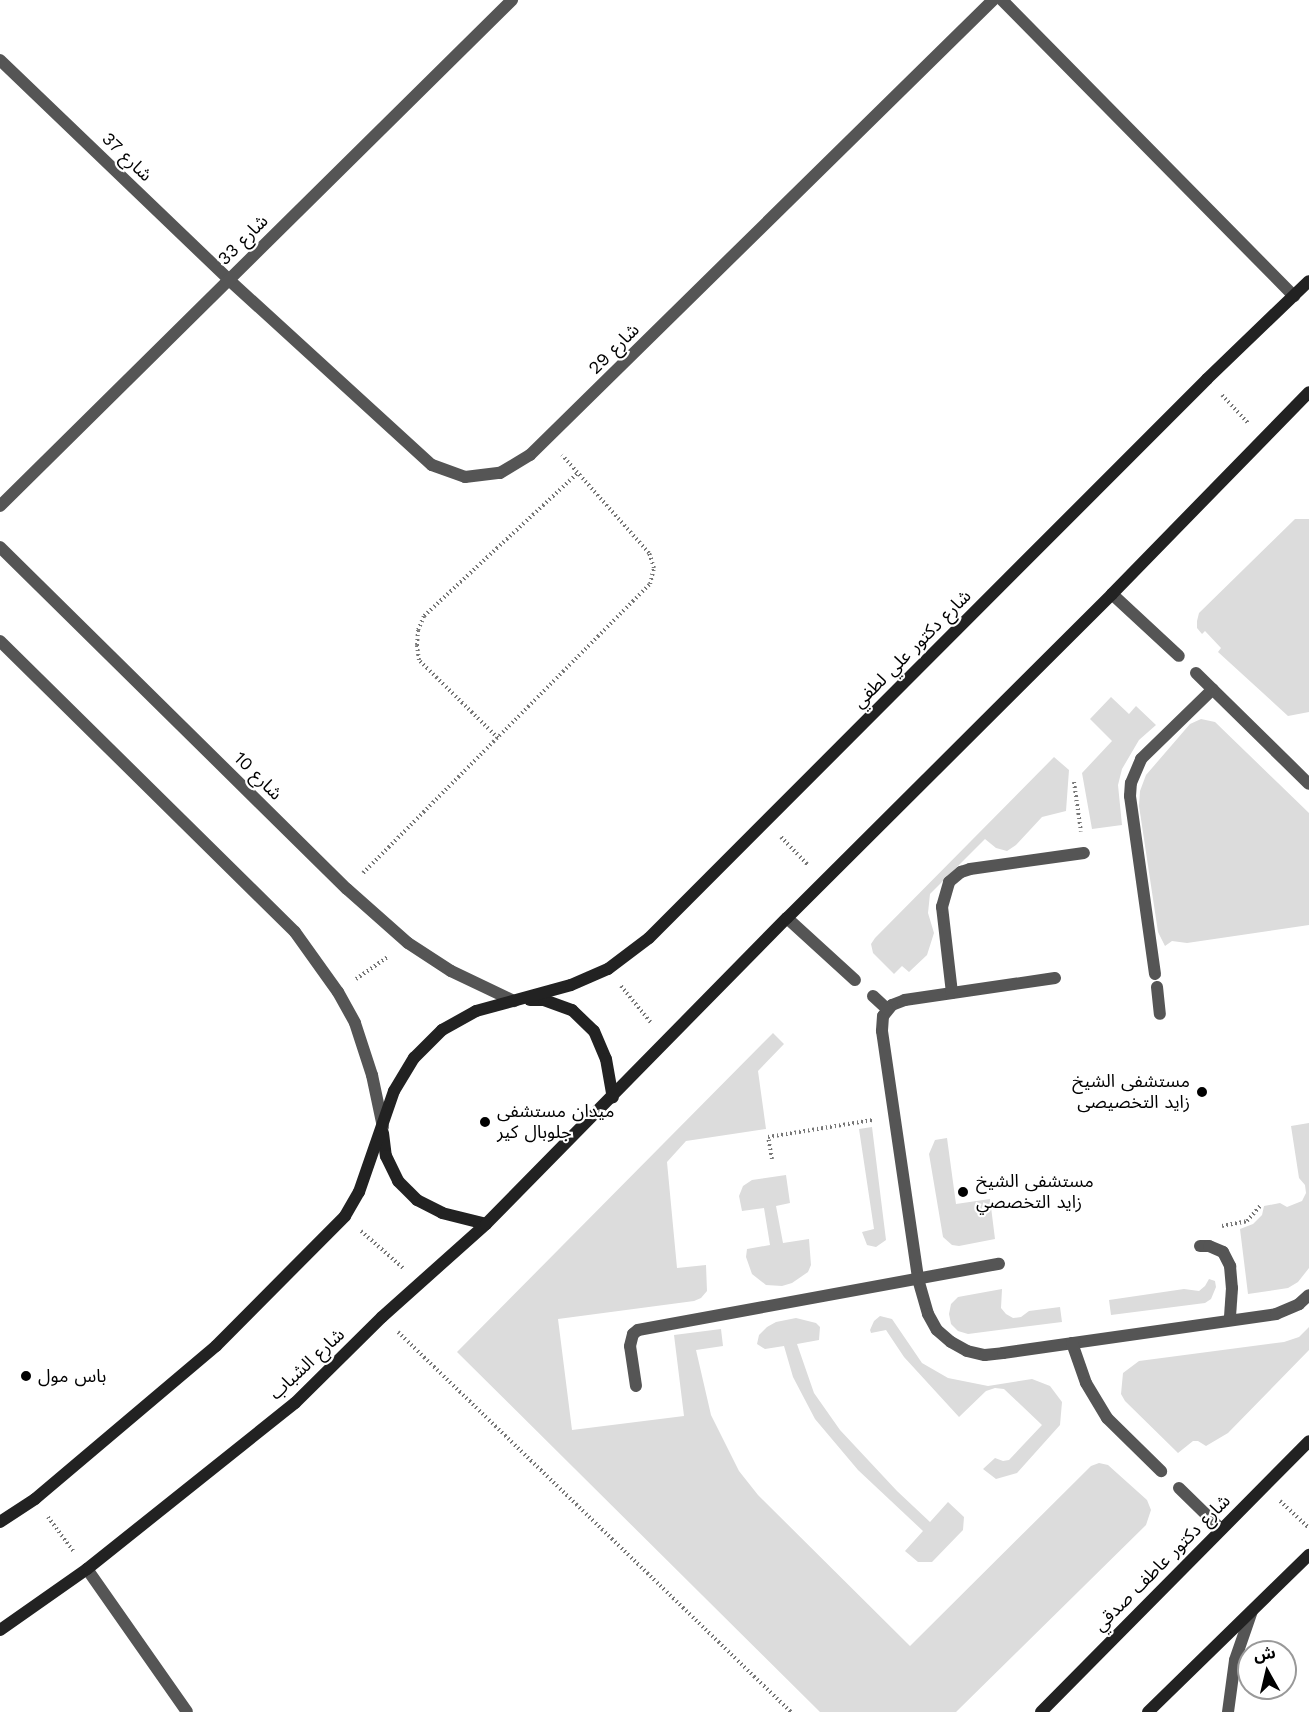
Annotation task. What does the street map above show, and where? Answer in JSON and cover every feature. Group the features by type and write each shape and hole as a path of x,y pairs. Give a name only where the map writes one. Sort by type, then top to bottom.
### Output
{"street":[{"name":"شارع 33","path":"0,506 512,0"},
{"name":"شارع 29","path":"228,279 432,465 465,477 500,473 530,455 548,439 993,0"},
{"path":"1002,0 1294,296"},
{"name":"شارع 37","path":"0,60 228,279"},
{"name":"شارع دكتور علي لطفي","path":"514,1001 571,985 608,969 649,938 1207,379 1309,281"},
{"path":"614,1096 787,918 1112,594 1309,392"},
{"name":"شارع 10","path":"0,547 347,889 408,943 451,971 514,1001"},
{"path":"1112,594 1179,656"},
{"path":"0,640 295,932 338,992 355,1023 372,1075 383,1128 386,1156 398,1181 417,1200 442,1213 486,1224"},
{"path":"1196,673 1309,784"},
{"path":"1155,974 1130,796 1131,783 1142,759 1213,689"},
{"path":"952,993 942,907 949,882 970,869 1084,853"},
{"path":"787,918 855,980"},
{"path":"1055,978 898,1001 887,1009 881,1023 918,1279 928,1314 937,1330 951,1342 967,1351 985,1355 1276,1314 1299,1304 1309,1295"},
{"path":"1157,987 1160,1014"},
{"path":"873,996 887,1009"},
{"path":"0,1522 34,1499 216,1346 345,1216 359,1192 394,1091 421,1051 442,1030 476,1011 514,1001 544,1000 572,1011 594,1031 606,1059 614,1096"},
{"name":"شارع الشباب","path":"0,1630 87,1569 295,1403 382,1317 421,1285 486,1224 614,1096"},
{"path":"1200,1246 1209,1246 1223,1252 1230,1266 1232,1288 1230,1320"},
{"path":"636,1386 630,1346 633,1334 638,1330 999,1264"},
{"path":"1072,1343 1086,1383 1107,1418 1161,1471"},
{"name":"شارع دكتور عاطف صدقي","path":"1041,1712 1309,1441"},
{"path":"1179,1488 1221,1529"},
{"path":"1148,1712 1309,1555"},
{"path":"87,1569 187,1712"},
{"path":"1228,1712 1235,1660 1252,1611"}],"path":[{"path":"1207,379 1263,439"},
{"path":"347,889 650,584 654,568 649,553 548,439"},
{"path":"498,738 419,660 418,630 424,616 578,473"},
{"path":"1074,782 1084,853"},
{"path":"766,821 824,882"},
{"path":"338,992 408,943"},
{"path":"608,969 666,1042"},
{"path":"772,1159 768,1137 895,1117"},
{"path":"1223,1252 1220,1226 1247,1221 1260,1206"},
{"path":"345,1216 421,1285"},
{"path":"382,1317 791,1712"},
{"path":"1264,1486 1309,1528"},
{"path":"34,1499 87,1569"}],"shaded area":[{"path":"1295,519 1309,519 1309,712 1288,716 1218,652 1221,648 1205,631 1202,634 1197,628 1197,621 1199,613"},
{"path":"1111,697 1129,714 1136,706 1156,725 1139,740 1122,769 1118,785 1122,825 1092,829 1082,773 1112,741 1090,719"},
{"path":"1201,719 1215,722 1309,813 1309,925 1187,943 1172,941 1165,946 1158,932 1139,806 1140,791 1146,775 1190,724"},
{"path":"1054,757 1069,770 1066,811 1042,817 1016,845 1007,851 996,848 985,839 930,894 928,913 934,933 927,955 909,972 902,966 894,974 873,953 871,944 875,938"},
{"path":"773,1033 784,1044 758,1071 766,1129 686,1141 667,1162 677,1268 706,1265 707,1291 701,1298 694,1301 558,1319 572,1430 684,1416 674,1335 721,1329 723,1346 696,1350 711,1415 739,1471 758,1495 910,1646 1091,1466 1099,1463 1108,1465 1147,1500 1151,1510 1146,1525 956,1712 820,1712 457,1352"},
{"path":"1309,1123 1309,1268 1298,1282 1288,1288 1248,1294 1240,1229 1253,1224 1262,1215 1264,1206 1280,1203 1287,1207 1302,1201 1306,1193 1305,1185 1299,1178 1291,1126"},
{"path":"872,1127 886,1240 876,1247 867,1245 862,1232 874,1229 859,1129"},
{"path":"947,1138 956,1204 990,1199 995,1239 959,1246 952,1245 943,1237 929,1154 935,1140"},
{"path":"786,1175 790,1203 776,1206 783,1243 809,1239 811,1265 808,1272 792,1283 782,1286 766,1285 752,1274 746,1257 747,1249 770,1245 764,1208 742,1211 739,1196 743,1186 752,1180"},
{"path":"1209,1279 1215,1281 1216,1287 1211,1299 1205,1303 1111,1315 1109,1300 1184,1289 1199,1291"},
{"path":"1002,1289 1001,1308 1013,1318 1021,1317 1029,1311 1060,1307 1062,1322 968,1334 958,1331 951,1324 949,1314 951,1304 958,1297"},
{"path":"880,1316 892,1319 922,1363 948,1378 988,1386 1032,1379 1050,1386 1062,1402 1060,1425 1017,1473 996,1479 983,1469 995,1458 1003,1461 1009,1460 1042,1425 1004,1389 995,1388 986,1391 959,1417 904,1357 886,1330 871,1333 874,1321"},
{"path":"796,1318 816,1323 820,1327 819,1340 797,1344 814,1393 840,1430 897,1491 930,1522 948,1502 964,1517 963,1530 932,1562 918,1562 905,1551 923,1531 858,1470 815,1419 793,1377 784,1346 765,1349 757,1344 759,1335 767,1327 776,1322"},
{"path":"1309,1327 1309,1350 1228,1433 1206,1446 1193,1441 1178,1453 1125,1401 1121,1394 1123,1373 1139,1361 1284,1342 1299,1337"}],"place":[{"name":"مستشفى الشيخ زايد التخصيصى","path":"1202,1092"},
{"name":"ميدان مستشفى جلوبال كير","path":"485,1122"},
{"name":"مستشفى الشيخ زايد التخصصي","path":"963,1192"},
{"name":"باس مول","path":"26,1376"}]}
